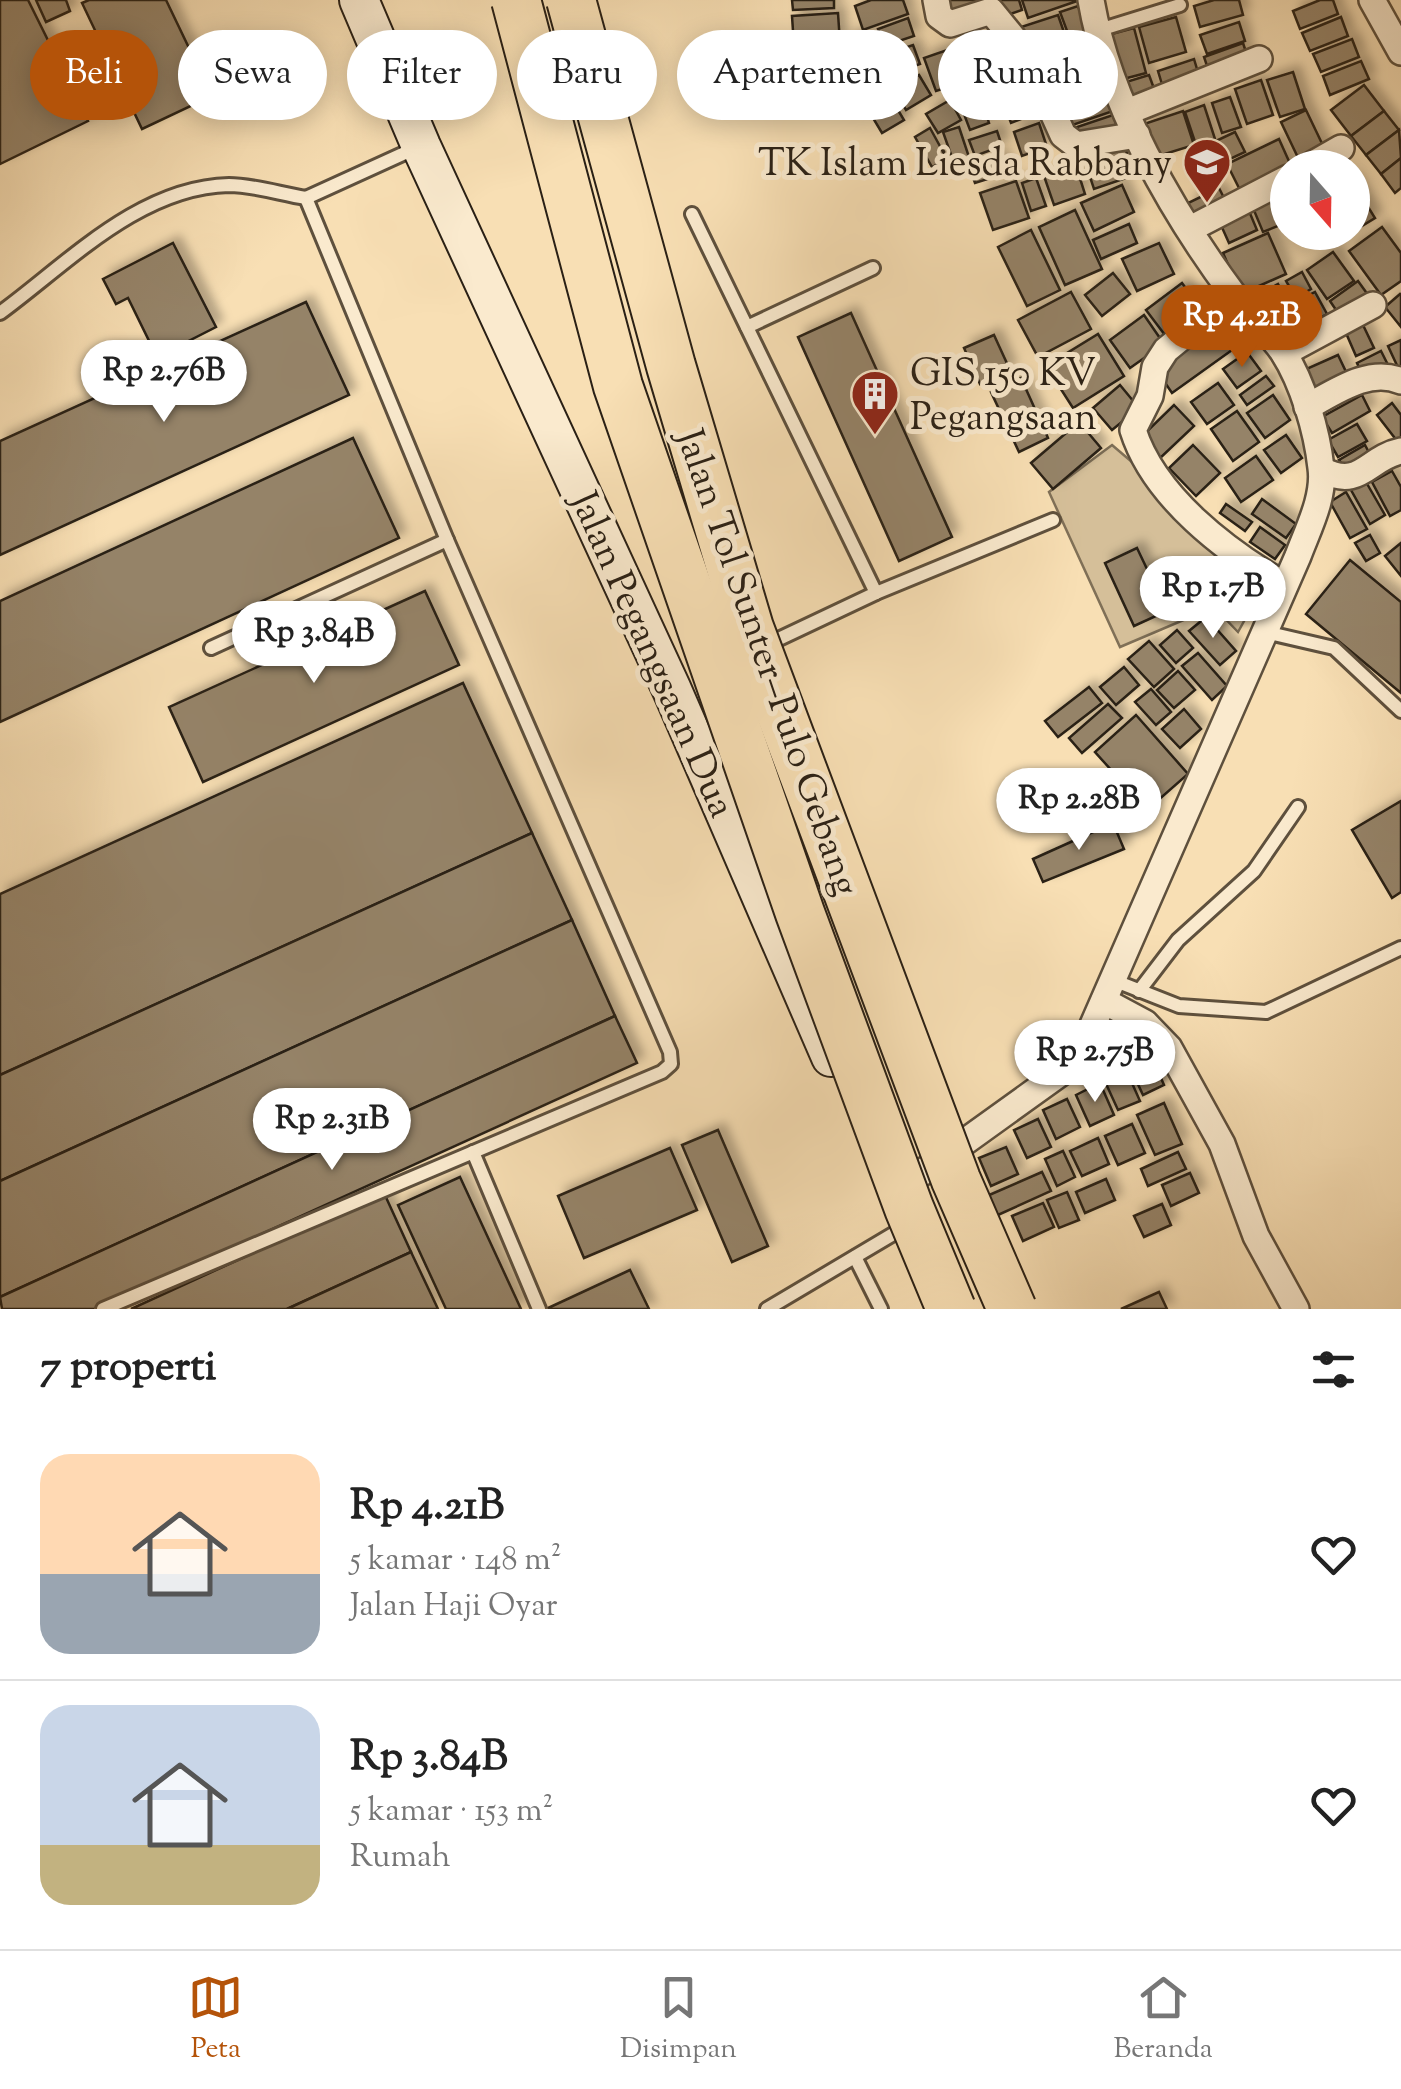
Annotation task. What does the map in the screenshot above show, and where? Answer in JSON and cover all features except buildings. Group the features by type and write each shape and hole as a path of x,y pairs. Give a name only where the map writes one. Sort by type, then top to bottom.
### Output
{"highway":[{"name":"Jalan Tol Sunter–Pulo Gebang","path":"516,0 618,386 800,912 948,1309"},
{"name":"Jalan Tol Sunter–Pulo Gebang","path":"571,0 671,366 749,628 956,1180 1012,1309"}],"main road":[{"name":"Jalan Pegangsaan Dua","path":"359,0 421,146 688,683 898,1211 948,1309"}],"street":[{"path":"936,0 939,16 950,24 991,11 1027,55 1063,135 1076,145 1132,124 1260,59"},
{"path":"1091,0 1096,30"},
{"path":"1372,0 1401,52"},
{"path":"898,1211 1066,1069 1093,1029 1310,525 1322,470 1307,407 1284,353 1233,296 1190,229 1118,94"},
{"path":"1338,150 1341,148"},
{"path":"1190,229 1270,187"},
{"path":"1233,296 1166,350 1155,367 1150,396 1133,430 1154,474 1192,516 1249,564 1284,585"},
{"path":"1284,353 1373,305"},
{"path":"1307,407 1379,375 1401,381"},
{"path":"1322,470 1337,478 1351,476 1365,472 1384,454 1401,451"},
{"path":"1109,990 1169,1048 1222,1144 1256,1236 1296,1309"}],"lane":[{"path":"1096,30 1180,5"},
{"path":"0,313 102,234 164,200 228,186 306,198 421,146"},
{"path":"103,1309 662,1072 670,1064 670,1052 447,540 306,198"},
{"path":"692,214 876,593"},
{"path":"747,327 873,268"},
{"path":"746,654 876,593 1053,520"},
{"path":"210,648 447,540"},
{"path":"1263,632 1334,648 1401,711"},
{"path":"688,683 732,662"},
{"path":"1139,991 1178,940 1254,870 1298,807"},
{"path":"1109,990 1139,991 1179,1006 1266,1012 1401,948"},
{"path":"474,1152 539,1309"},
{"path":"767,1309 855,1257 898,1211"},
{"path":"855,1257 881,1309"}],"shaded area":[{"path":"1112,445 1268,578 1238,632 1214,607 1120,647 1049,492"}],"place":[{"name":"TK Islam Liesda Rabbany","path":"1207,204"},
{"name":"GIS 150 KV Pegangsaan","path":"875,436"}]}
